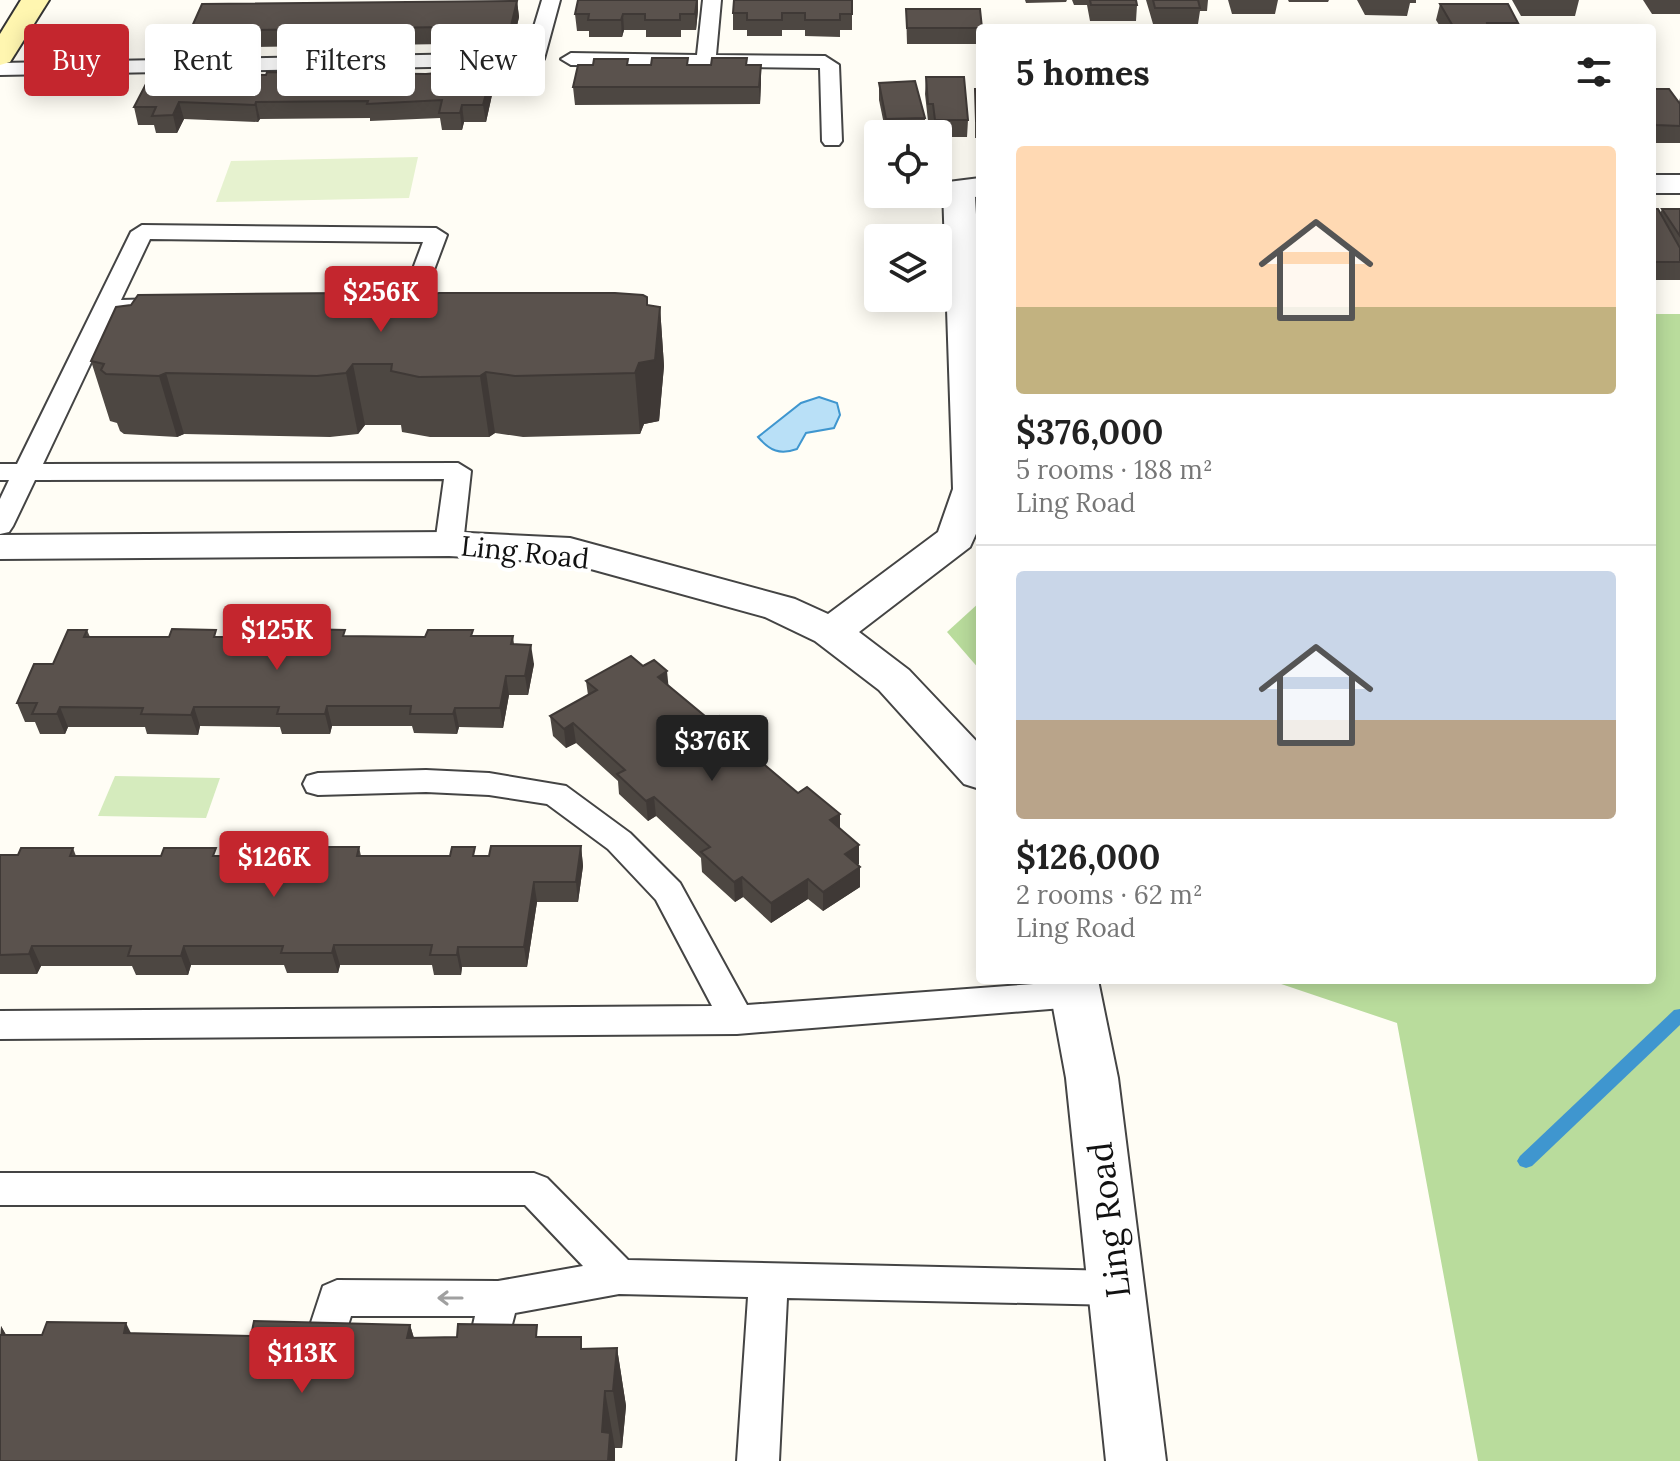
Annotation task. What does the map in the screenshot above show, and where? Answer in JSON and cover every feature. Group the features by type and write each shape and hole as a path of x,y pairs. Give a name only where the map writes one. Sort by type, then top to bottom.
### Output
{"main road":[{"path":"0,56 35,0"}],"street":[{"path":"1656,184 1680,184"},
{"path":"830,631 870,606 956,538 972,489 959,189 976,187"},
{"name":"Ling Road","path":"0,547 449,544 570,551 780,608 830,631 894,680 976,769"},
{"name":"Ling Road","path":"1074,987 1092,1078 1136,1461"}],"lane":[{"path":"0,69 534,59 551,0"},
{"path":"706,59 712,0"},
{"path":"571,59 825,62 832,69 832,141"},
{"path":"0,526 12,473 106,307 142,232 436,235 411,305 350,305"},
{"path":"106,307 183,306"},
{"path":"12,473 458,471 449,544"},
{"path":"318,784 426,781 489,784 555,794 619,841 668,892 737,1020"},
{"path":"0,1025 737,1020 1074,987"},
{"path":"0,1189 534,1189 619,1277"},
{"path":"313,1380 337,1298 498,1299 619,1277 1118,1288"},
{"path":"758,1461 769,1278"},
{"path":"480,1382 498,1299"}],"green space":[{"path":"418,157 409,198 216,202 231,161"},
{"path":"1656,314 1680,314 1680,1461 1478,1461 1397,1023 1281,984 1656,984"},
{"path":"976,606 976,665 947,632"},
{"path":"115,776 220,778 206,818 98,816"}],"water":[{"path":"819,397 837,403 840,415 834,428 806,433 797,449 785,452 771,449 758,437 801,403"}],"building":[{"path":"578,0 697,0 695,14 680,14 680,20 645,20 645,14 623,14 621,20 588,20 589,14 575,14"},
{"path":"734,0 852,0 852,14 840,14 840,20 805,20 805,13 782,13 782,20 747,20 747,13 733,13"},
{"path":"1090,0 1136,0 1137,5 1091,5"},
{"path":"1153,0 1198,0 1200,8 1155,8"},
{"path":"517,1 511,24 431,24 431,27 415,27 415,24 277,24 277,30 261,30 261,24 193,24 202,4"},
{"path":"1440,4 1508,4 1518,23 1487,24 1452,24"},
{"path":"906,9 980,9 982,24 976,24 976,28 907,28"},
{"path":"652,58 688,58 687,65 711,65 712,58 747,58 746,65 761,65 759,87 573,87 578,65 593,65 594,59 628,59 627,65 651,65"},
{"path":"267,72 277,72 277,96 415,96 415,74 431,74 431,96 485,96 483,105 462,105 460,113 439,113 442,100 367,104 368,101 256,102 255,105 179,102 173,115 152,116 156,107 134,107 145,86 145,96 261,96 261,75"},
{"path":"926,77 964,77 968,120 935,120 933,104 928,104"},
{"path":"915,81 925,118 886,119 879,83"},
{"path":"1656,89 1669,89 1680,104 1680,126 1656,125"},
{"path":"1656,209 1680,248 1680,262 1656,262"},
{"path":"1662,209 1680,209 1680,236"},
{"path":"344,293 368,298 413,298 439,293 643,295 647,297 647,305 660,307 655,360 639,363 635,373 515,376 486,372 480,376 419,377 391,371 392,364 353,364 346,373 317,376 106,374 101,370 104,364 91,361 116,307 131,305 138,295"},
{"path":"172,629 216,630 214,637 297,637 300,629 345,630 343,636 425,637 428,630 473,630 471,636 513,636 511,644 531,645 525,676 506,676 500,708 455,708 453,714 410,714 411,706 327,706 325,714 277,714 279,707 194,707 191,715 141,714 143,708 60,707 57,714 32,714 37,703 17,703 34,664 53,664 68,630 87,630 84,637 169,637"},
{"path":"631,656 643,666 654,660 667,671 658,677 711,721 719,716 749,741 741,745 798,793 807,787 840,814 830,820 859,845 845,854 860,867 823,892 808,879 771,903 742,877 734,882 701,852 710,847 654,797 646,801 617,774 625,770 573,723 564,729 550,716 597,690 586,681"},
{"path":"491,846 581,846 576,882 534,882 524,947 458,947 457,955 430,955 432,945 334,945 332,953 281,953 283,946 184,946 181,956 128,956 131,946 32,946 29,954 0,955 0,855 18,855 21,848 73,848 70,856 161,856 164,848 216,848 213,856 305,856 307,847 359,847 357,856 450,856 452,847 475,847 473,856 489,856"},
{"path":"254,1321 410,1325 407,1338 457,1337 458,1324 537,1325 536,1337 581,1337 581,1349 617,1348 613,1391 605,1391 602,1432 610,1433 608,1461 0,1461 0,1335 42,1335 47,1322 126,1323 124,1333 251,1336"}],"waterway":[{"path":"1526,1161 1680,1015"}]}
